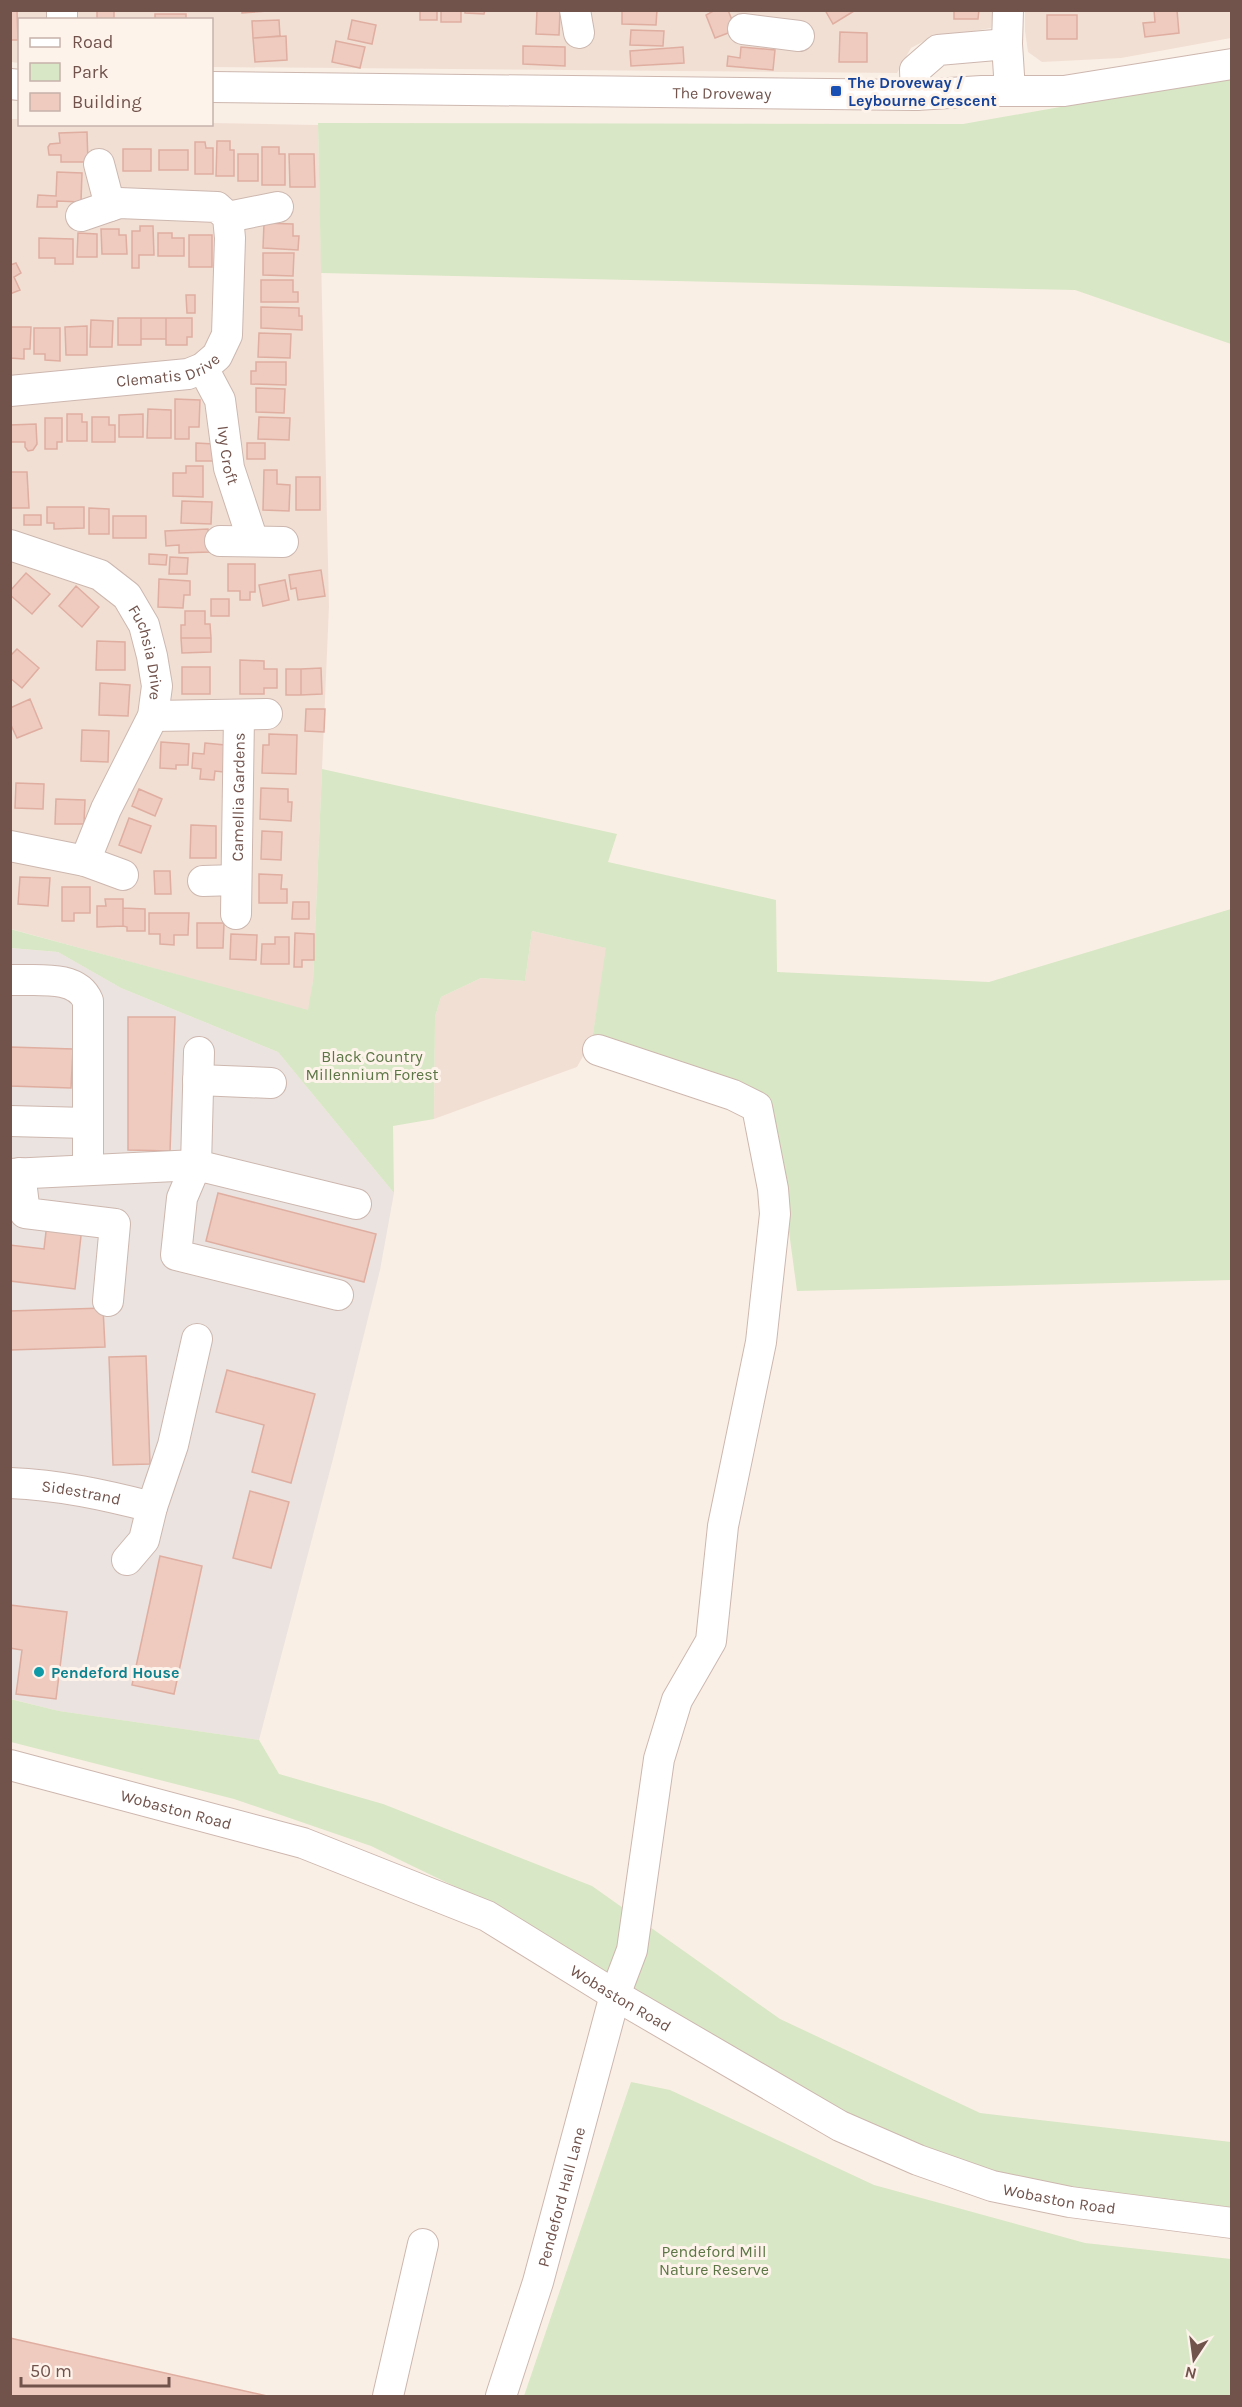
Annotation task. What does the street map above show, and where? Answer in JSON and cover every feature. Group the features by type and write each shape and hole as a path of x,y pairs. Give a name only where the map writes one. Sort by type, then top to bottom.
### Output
{"street":[{"path":"1008,10 1007,44 1010,91"},
{"path":"743,29 785,27"},
{"path":"916,95 915,70 938,50 1007,44"},
{"name":"The Droveway","path":"213,87 916,95 1064,91 1232,64"},
{"path":"99,164 110,206"},
{"path":"81,216 119,203 216,207 228,217 278,207"},
{"name":"Clematis Drive","path":"10,391 188,374 204,368 217,356 228,335 230,238 228,217"},
{"name":"Ivy Croft","path":"204,368 220,400 229,468 253,541"},
{"path":"220,541 283,542"},
{"name":"Fuchsia Drive","path":"10,545 100,575 127,596 144,625 152,656 157,686 153,716 106,809 86,861"},
{"name":"Camellia Gardens","path":"153,716 253,714 236,880 236,914"},
{"path":"10,846 86,861 123,875"},
{"name":"Camellia Gardens","path":"203,881 236,880"},
{"path":"10,980 69,983 84,991 88,1001 87,1170"},
{"name":"Pendeford Hall Lane","path":"501,2397 538,2282 615,1995 632,1950 658,1759 677,1700 711,1641 723,1526 762,1342 775,1214 757,1107 740,1097 598,1050"},
{"path":"271,1083 198,1066 196,1165 182,1198 176,1254 338,1295"},
{"path":"10,1121 87,1123"},
{"path":"108,1301 115,1224 18,1218 15,1173 196,1165 356,1203"},
{"path":"127,1560 144,1540 152,1507 173,1445 197,1340"},
{"name":"Sidestrand","path":"10,1483 45,1484 80,1489 152,1507"},
{"name":"Wobaston Road","path":"10,1765 303,1843 487,1916 615,1995 840,2126 918,2160 992,2186 1070,2202 1232,2223"},
{"path":"388,2397 423,2244"}],"shaded area":[{"path":"10,11 46,11 47,18 18,18 18,63 11,62"},
{"path":"75,11 993,11 991,28 926,40 911,48 897,73 213,67 213,18 76,18"},
{"path":"1025,11 1231,11 1231,38 1121,58 1042,62 1028,52"},
{"path":"10,119 18,119 18,126 213,126 213,123 318,125 329,606 313,981 309,1011 11,929"},
{"path":"532,931 607,948 592,1040 577,1067 434,1119 435,1017 441,997 481,978 525,981"},
{"path":"10,948 58,952 121,988 278,1052 394,1193 380,1270 259,1740 59,1711 11,1699"}],"green space":[{"path":"1231,77 1231,344 1075,290 321,273 318,123 963,124"},
{"name":"Black Country Millennium Forest","path":"322,769 617,834 608,862 776,900 777,972 989,982 1231,909 1231,1280 797,1291 785,1202 746,1089 592,1040 606,948 532,931 525,981 481,978 441,997 435,1017 434,1119 393,1126 394,1193 278,1052 121,988 58,952 11,948 10,929 308,1010 313,981"},
{"path":"10,1699 59,1711 259,1740 279,1774 383,1804 592,1886 780,2019 980,2113 1231,2142 1231,2212 993,2175 845,2115 489,1903 371,1846 234,1799 11,1742"},
{"name":"Pendeford Mill Nature Reserve","path":"631,2082 670,2090 874,2185 1085,2243 1231,2259 1231,2396 524,2396"}],"building":[{"path":"10,10 17,10 18,40 10,40"},
{"path":"97,10 114,10 114,18 97,18"},
{"path":"242,10 267,10 267,11 242,13"},
{"path":"420,10 437,10 437,20 420,20"},
{"path":"441,10 461,10 461,22 441,22"},
{"path":"465,10 485,10 484,14 465,13"},
{"path":"537,10 560,11 559,35 536,34"},
{"path":"622,10 657,10 656,25 622,24"},
{"path":"715,10 728,10 736,30 715,38 706,15"},
{"path":"825,10 853,10 854,11 833,24"},
{"path":"954,10 979,10 978,19 954,19"},
{"path":"1154,10 1177,10 1179,33 1145,37 1143,23 1155,22"},
{"path":"155,14 186,14 186,18 155,18"},
{"path":"1047,15 1077,15 1077,39 1047,39"},
{"path":"279,20 280,36 253,38 252,21"},
{"path":"352,20 376,25 372,44 348,39"},
{"path":"631,30 664,31 663,46 630,45"},
{"path":"840,32 867,33 867,62 839,62"},
{"path":"286,36 287,60 255,62 253,38"},
{"path":"336,41 365,47 360,68 332,62"},
{"path":"523,46 565,47 565,66 523,64"},
{"path":"683,47 684,63 631,66 630,51"},
{"path":"741,47 775,50 773,70 727,66 728,56 740,58"},
{"path":"87,132 88,162 61,162 61,155 49,155 50,144 60,143 59,133"},
{"path":"217,141 230,141 230,150 234,150 234,176 216,176"},
{"path":"195,142 205,142 206,148 213,148 213,174 195,174"},
{"path":"262,147 279,147 279,154 285,154 285,185 262,185"},
{"path":"123,149 151,149 151,171 123,171"},
{"path":"159,150 188,150 188,170 159,170"},
{"path":"238,154 258,154 258,181 238,181"},
{"path":"289,154 314,154 315,187 290,187"},
{"path":"57,172 82,173 81,202 57,201 57,207 37,207 38,195 56,196"},
{"path":"264,223 293,224 293,236 299,236 298,250 263,248"},
{"path":"140,226 153,226 154,255 139,255 139,268 132,268 132,231 140,231"},
{"path":"101,229 119,229 119,235 126,235 127,254 102,254"},
{"path":"78,233 97,234 97,257 77,257"},
{"path":"158,233 172,233 172,238 184,238 184,256 158,256"},
{"path":"189,235 212,235 212,267 189,267"},
{"path":"39,238 73,239 73,264 55,264 55,258 39,258"},
{"path":"263,253 294,253 293,276 263,275"},
{"path":"16,263 21,273 14,277 20,290 10,294 10,265"},
{"path":"261,280 293,280 293,292 298,292 298,302 261,302"},
{"path":"186,295 195,295 195,313 187,313"},
{"path":"261,307 299,308 299,316 302,316 302,330 261,328"},
{"path":"118,318 141,318 141,345 118,345"},
{"path":"141,318 166,318 166,339 141,339"},
{"path":"166,318 192,318 192,337 187,337 187,345 166,345"},
{"path":"91,320 113,321 112,347 90,347"},
{"path":"87,326 87,355 66,355 65,327"},
{"path":"10,327 31,327 30,349 24,349 24,359 10,358"},
{"path":"34,328 60,328 60,361 45,360 45,354 34,354"},
{"path":"259,333 291,334 290,358 258,357"},
{"path":"256,362 286,362 286,385 251,384 251,371 256,371"},
{"path":"256,388 285,389 284,413 256,412"},
{"path":"175,399 200,400 199,427 189,427 189,439 175,439"},
{"path":"148,409 171,410 171,438 147,438"},
{"path":"67,414 82,414 82,422 87,422 87,441 67,441"},
{"path":"143,414 143,437 119,437 119,415"},
{"path":"92,417 109,417 109,425 115,425 115,442 92,442"},
{"path":"259,417 290,418 289,440 258,439"},
{"path":"45,418 62,418 62,442 57,442 57,449 45,449"},
{"path":"36,424 37,444 33,450 28,451 25,442 11,442 10,425"},
{"path":"196,443 214,444 213,461 196,461"},
{"path":"247,443 265,443 265,459 247,459"},
{"path":"186,466 203,466 203,497 173,496 173,473 186,473"},
{"path":"264,470 277,470 277,484 290,485 289,511 263,510"},
{"path":"10,472 27,472 29,508 10,508"},
{"path":"296,477 320,477 320,510 296,510"},
{"path":"182,501 212,502 211,524 181,523"},
{"path":"47,507 84,507 84,528 54,529 54,523 47,523"},
{"path":"89,508 109,509 109,534 89,534"},
{"path":"24,515 41,515 41,525 24,525"},
{"path":"113,516 146,516 146,538 113,538"},
{"path":"208,529 210,552 179,553 179,545 166,546 165,531"},
{"path":"149,554 167,555 166,565 149,564"},
{"path":"170,557 188,558 187,574 169,574"},
{"path":"228,564 255,564 255,592 250,592 250,600 240,600 240,591 228,591"},
{"path":"321,570 325,596 298,600 296,588 291,589 289,575"},
{"path":"26,573 50,594 32,614 10,595 10,591"},
{"path":"159,579 190,581 190,595 184,595 183,608 158,607"},
{"path":"285,580 289,600 263,606 259,585"},
{"path":"76,586 99,607 82,627 59,606"},
{"path":"211,599 229,599 229,616 211,616"},
{"path":"185,611 205,611 205,624 210,624 211,638 181,638 181,625 185,625"},
{"path":"181,638 211,638 211,652 182,653"},
{"path":"97,641 125,642 125,670 96,670"},
{"path":"17,649 39,668 22,688 10,678 10,656"},
{"path":"240,660 264,661 264,669 277,669 277,688 264,688 264,694 240,694"},
{"path":"182,667 210,667 210,694 182,694"},
{"path":"321,668 322,694 301,695 301,669"},
{"path":"286,669 301,669 301,695 286,695"},
{"path":"100,683 130,685 128,716 99,715"},
{"path":"30,699 42,728 17,738 10,723 10,708"},
{"path":"306,709 325,709 324,732 305,731"},
{"path":"82,730 109,731 108,762 81,761"},
{"path":"269,734 297,735 296,774 262,773 263,745 269,745"},
{"path":"161,742 189,744 188,765 176,765 176,769 160,768"},
{"path":"205,743 225,745 223,772 215,771 214,780 200,779 201,769 192,768 193,753 204,754"},
{"path":"16,783 44,784 43,809 15,808"},
{"path":"261,788 288,789 288,802 292,802 291,821 260,819"},
{"path":"139,789 162,799 155,816 132,806"},
{"path":"56,799 85,800 84,824 55,824"},
{"path":"129,818 151,826 141,853 119,845"},
{"path":"191,825 216,826 216,858 190,858"},
{"path":"262,831 282,832 281,860 261,859"},
{"path":"154,871 170,871 171,894 155,894"},
{"path":"259,874 282,875 281,889 287,889 287,903 259,903"},
{"path":"20,877 50,878 48,906 18,904"},
{"path":"62,887 90,887 90,913 74,913 74,921 62,921"},
{"path":"105,899 123,899 123,926 97,927 97,906 106,906"},
{"path":"293,902 309,902 309,919 292,919"},
{"path":"123,908 145,909 145,931 127,931 127,927 123,926"},
{"path":"149,913 189,913 188,935 174,935 174,945 160,944 160,934 149,934"},
{"path":"197,923 224,923 223,948 197,948"},
{"path":"295,933 314,934 314,960 302,960 302,967 294,967"},
{"path":"231,934 257,935 256,960 230,959"},
{"path":"275,937 289,937 289,964 261,964 262,944 275,944"},
{"path":"128,1017 175,1017 170,1151 128,1150"},
{"path":"10,1047 73,1049 71,1088 10,1086"},
{"path":"218,1193 376,1234 364,1282 206,1241"},
{"path":"47,1223 82,1227 75,1289 10,1281 10,1245 44,1249"},
{"path":"103,1308 105,1347 10,1350 10,1311"},
{"path":"146,1356 150,1464 113,1465 109,1357"},
{"path":"227,1370 315,1394 291,1483 252,1472 264,1425 216,1412"},
{"path":"250,1491 289,1502 271,1568 233,1558"},
{"path":"160,1556 202,1566 174,1694 132,1685"},
{"name":"Pendeford House","path":"10,1605 67,1612 56,1699 16,1694 22,1650 10,1648"},
{"path":"10,2338 267,2396 10,2396"}],"place":[{"name":"The Droveway / Leybourne Crescent","path":"836,91"},
{"name":"Pendeford House","path":"39,1672"}]}
